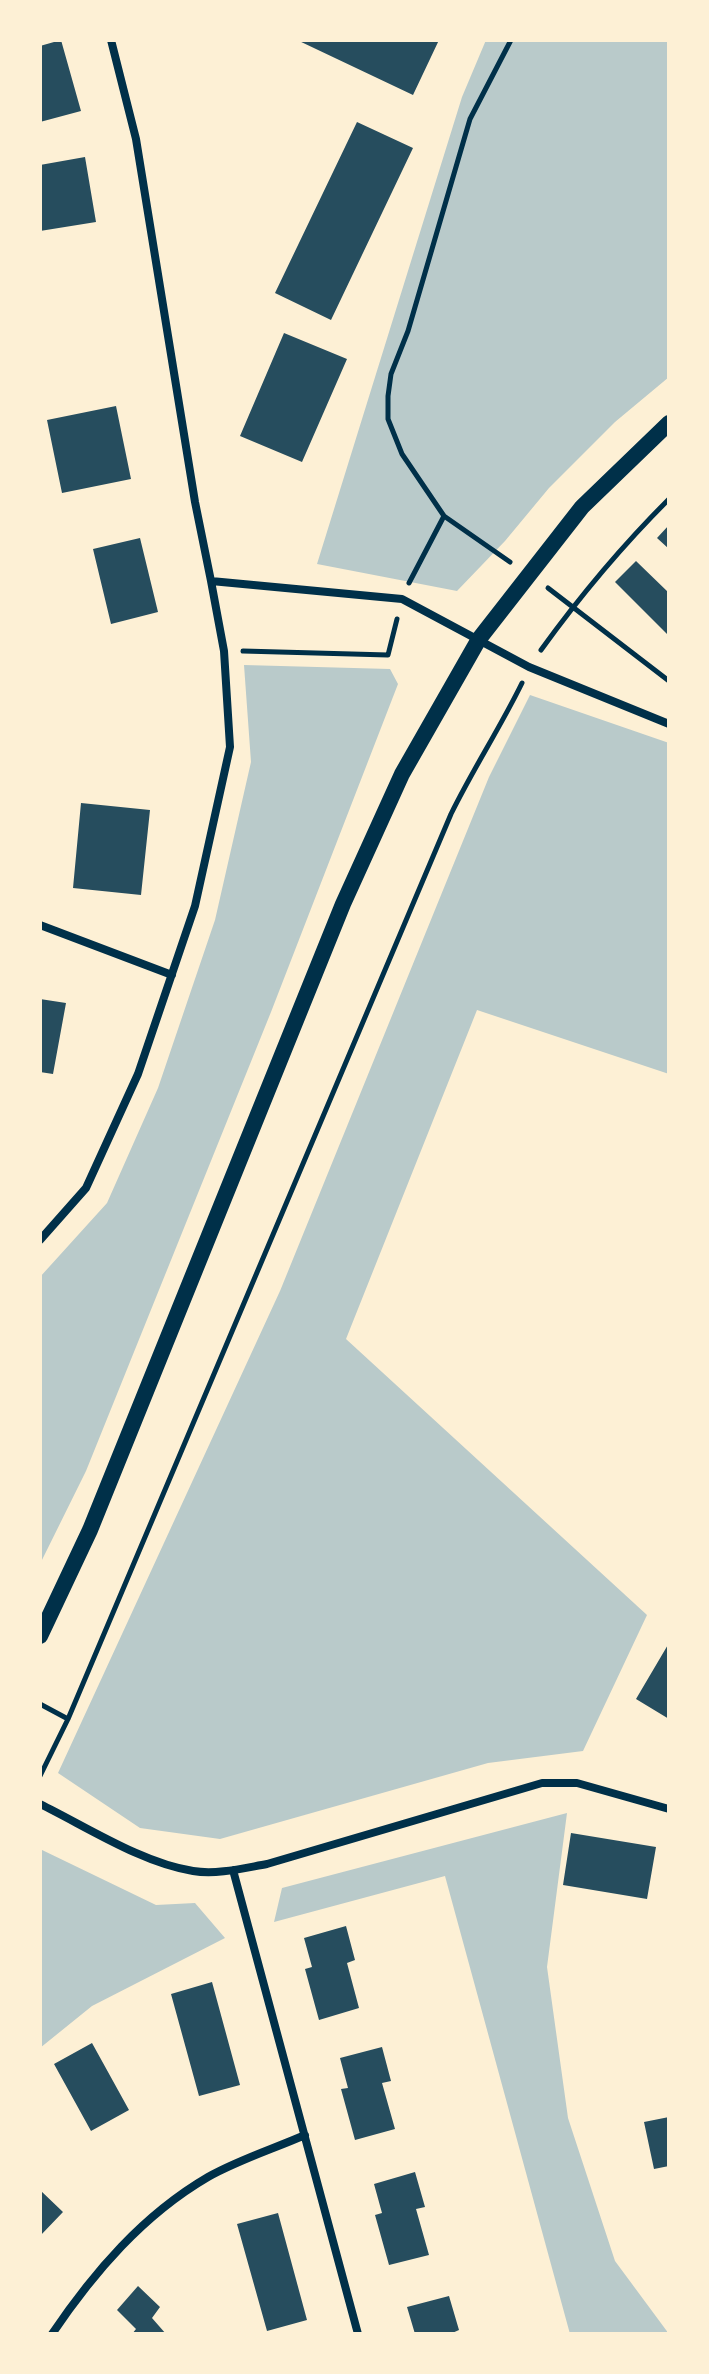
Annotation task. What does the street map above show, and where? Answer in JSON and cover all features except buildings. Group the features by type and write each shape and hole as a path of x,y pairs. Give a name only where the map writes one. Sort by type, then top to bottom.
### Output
{"main road":[{"path":"40,1636 90,1530 343,904 402,774 479,639 582,507 669,423"}],"street":[{"path":"40,1240 86,1188 138,1074 195,906 230,747 224,651 195,502 136,139 111,40"},
{"path":"211,581 402,599 529,667 669,724"},
{"path":"40,925 172,975"},
{"path":"40,1804 161,1862 195,1871 233,1870 267,1864 542,1783 577,1783 669,1809"},
{"path":"233,1870 358,2334"},
{"path":"52,2334 113,2253 160,2210 210,2176 305,2135"}],"path":[{"path":"511,40 470,119 408,331 391,374 388,419 402,454 444,516 573,606 669,681"},
{"path":"40,1776 68,1719 469,777 497,733 529,667 573,606 669,499"},
{"path":"224,651 388,655 402,599 444,516"},
{"path":"40,1704 68,1719"}],"shaded area":[{"path":"486,40 669,40 669,377 615,422 549,488 505,541 457,591 317,564 462,97"},
{"path":"244,665 390,669 398,684 271,1012 86,1471 40,1564 40,1277 107,1203 158,1088 215,920 251,762"},
{"path":"530,695 669,743 669,1074 477,1010 346,1339 647,1615 583,1751 488,1763 220,1839 140,1828 58,1773 280,1291 489,777"},
{"path":"567,1813 547,1967 568,2118 615,2261 669,2334 570,2334 445,1876 274,1922 282,1888"},
{"path":"40,1849 156,1905 195,1903 225,1938 92,2006 40,2048"}]}
